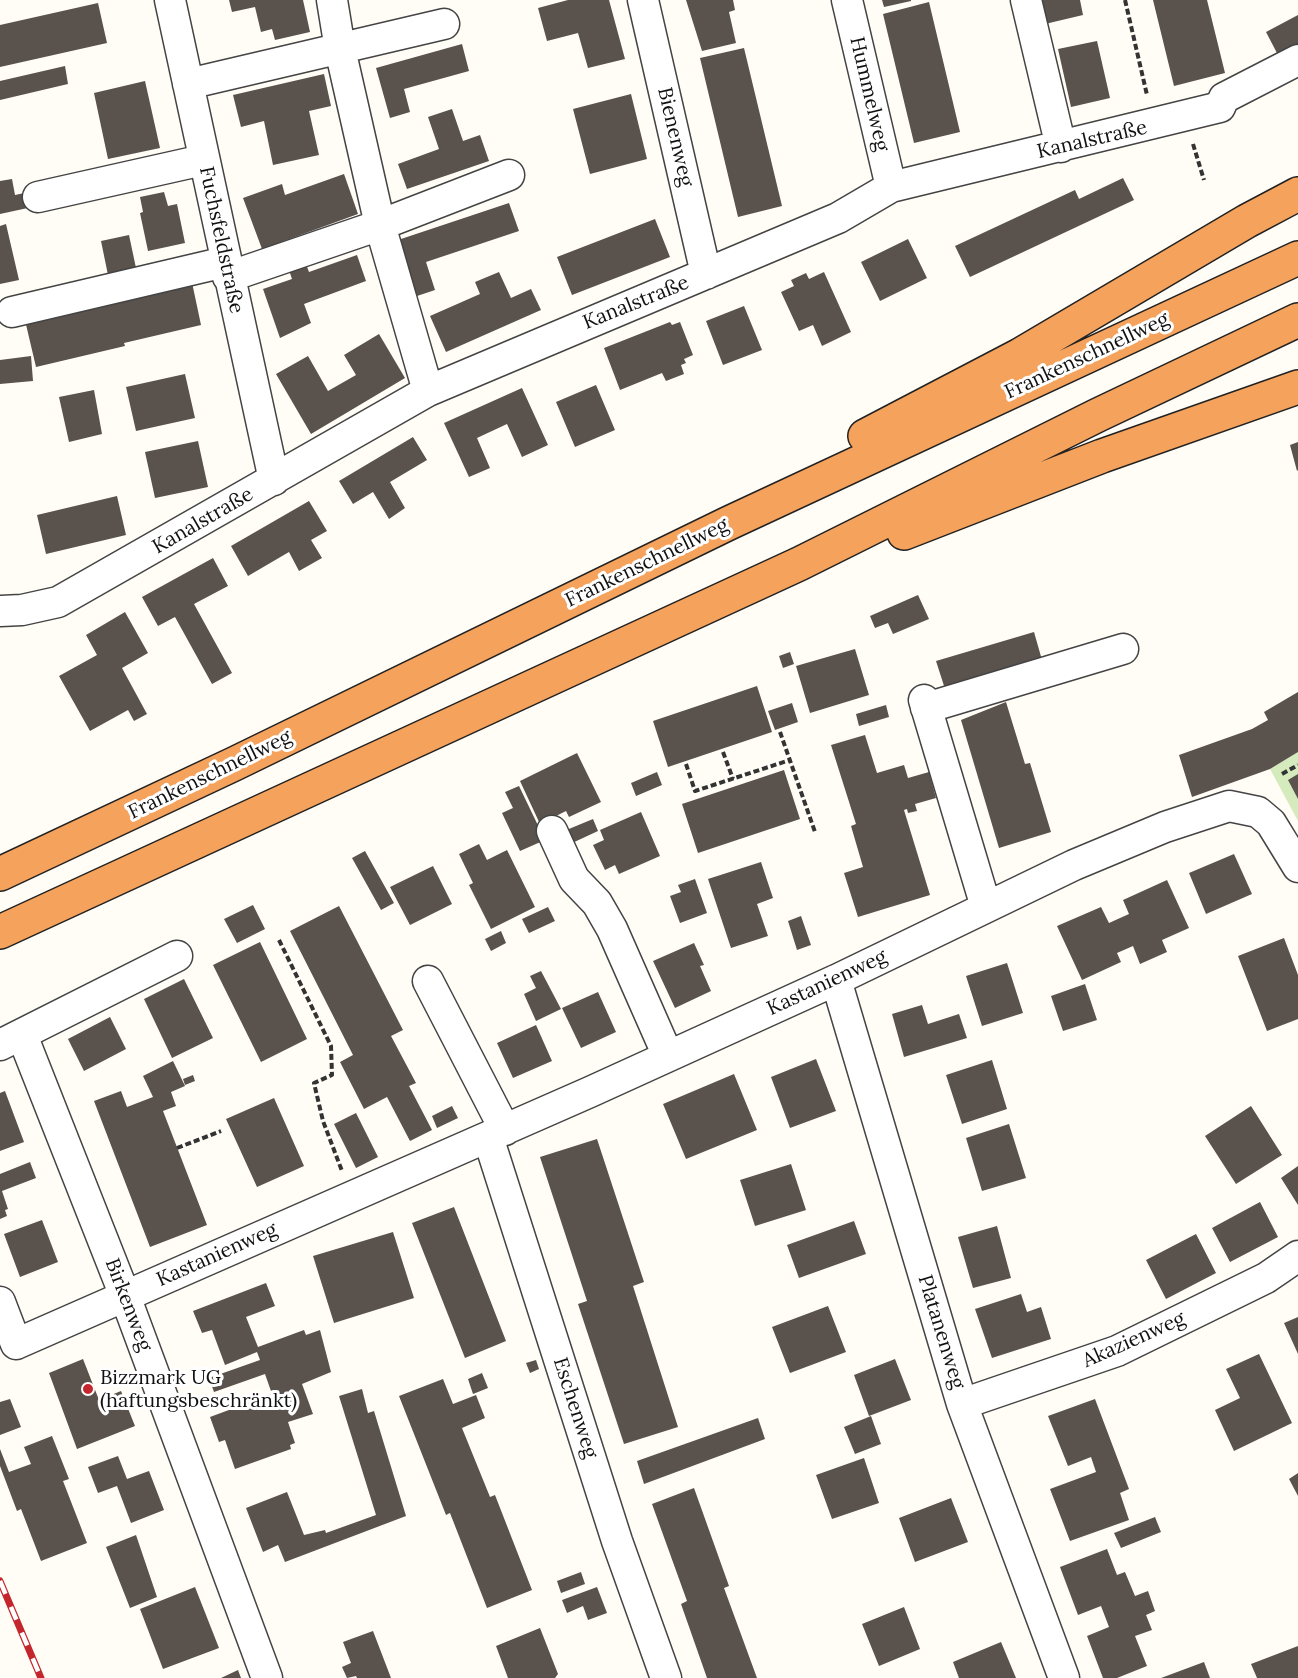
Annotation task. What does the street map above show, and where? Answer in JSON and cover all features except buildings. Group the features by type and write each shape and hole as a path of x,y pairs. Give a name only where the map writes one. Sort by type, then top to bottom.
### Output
{"highway":[{"path":"729,523 851,444 1020,355 1247,221 1298,194"},
{"name":"Frankenschnellweg","path":"0,874 234,764 729,523 1298,258"},
{"path":"0,932 799,564 1098,415 1298,320"},
{"path":"799,564 890,538 1102,456 1298,387"}],"street":[{"name":"Fuchsfeldstraße","path":"170,0 274,480"},
{"path":"332,0 340,49 380,225 428,391"},
{"name":"Bienenweg","path":"643,0 706,274"},
{"name":"Hummelweg","path":"847,0 891,187"},
{"path":"1026,0 1061,147"},
{"path":"188,84 444,24"},
{"name":"Kanalstraße","path":"0,610 22,610 58,602 428,391 838,218 891,187 1154,125 1220,107 1224,98 1298,60"},
{"path":"38,197 203,160"},
{"path":"12,312 227,270 380,225 509,175"},
{"path":"986,907 925,704 1123,649"},
{"name":"Kastanienweg","path":"0,1302 16,1344 668,1056 836,980 986,907 1165,827 1229,806 1258,812 1271,823 1298,867"},
{"path":"552,831 574,879 597,903 612,928 668,1056"},
{"name":"Birkenweg","path":"177,956 11,1040 125,1296 267,1678"},
{"name":"Platanenweg","path":"836,980 962,1404 1064,1678"},
{"path":"428,981 496,1133"},
{"name":"Eschenweg","path":"496,1133 617,1541 666,1678"},
{"name":"Akazienweg","path":"962,1404 1117,1351 1266,1278 1298,1256"}],"path":[{"path":"1125,0 1154,125"},
{"path":"1191,136 1204,180"},
{"path":"780,732 815,832"},
{"path":"723,752 733,779"},
{"path":"686,764 696,791 790,760"},
{"path":"1282,774 1298,765"},
{"path":"279,940 331,1046 332,1075 314,1083 322,1121 352,1196"},
{"path":"177,1148 222,1131"}],"green space":[{"path":"1298,752 1298,821 1270,769"}],"railway":[{"path":"0,1581 41,1678"}],"place":[{"name":"Bizzmark UG (haftungsbeschränkt)","path":"88,1389"}]}
